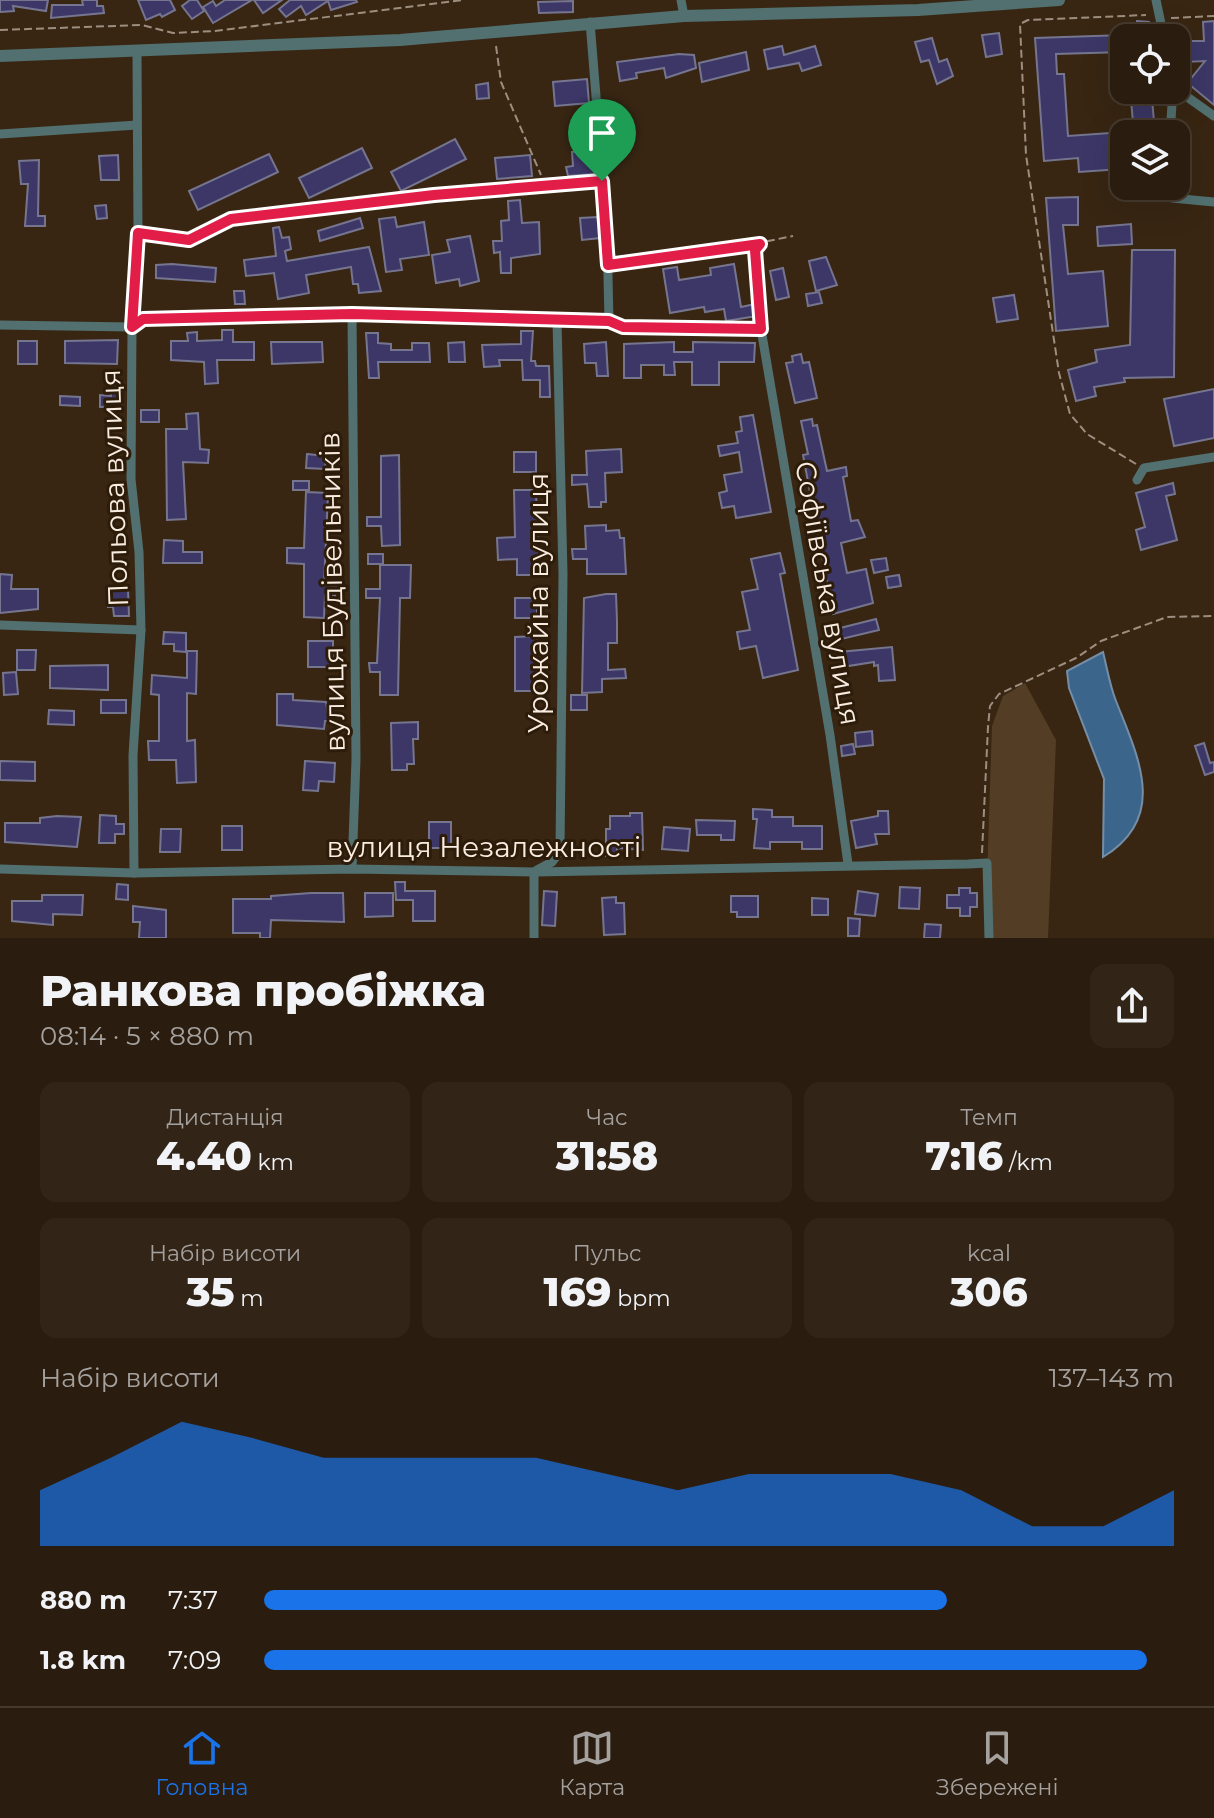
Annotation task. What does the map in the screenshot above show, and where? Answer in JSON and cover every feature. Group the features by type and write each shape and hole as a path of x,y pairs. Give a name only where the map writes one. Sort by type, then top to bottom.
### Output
{"street":[{"path":"681,0 684,16"},
{"path":"0,56 137,53 400,40 684,16 918,10 1059,0"},
{"path":"1156,0 1161,24"},
{"path":"590,22 608,265 609,321"},
{"name":"Польова вулиця","path":"134,873 133,755 141,630 139,552 131,479 132,327 138,233 137,53"},
{"path":"1190,100 1214,116"},
{"path":"0,134 137,125"},
{"path":"138,233 189,240 231,219 325,206 602,181"},
{"path":"1190,200 1214,202"},
{"path":"0,325 132,327 143,319 352,314 609,321 623,327 761,329"},
{"name":"вулиця Будівельників","path":"352,314 356,743 352,869"},
{"name":"Урожайна вулиця","path":"534,872 552,862 560,851 563,574 557,321"},
{"name":"Софіївська вулиця","path":"761,329 830,735 848,864"},
{"path":"1137,480 1144,468 1214,457"},
{"path":"0,625 141,630"},
{"path":"980,861 987,863 989,938"},
{"name":"вулиця Незалежності","path":"0,869 134,873 352,869 534,872 968,864 980,861"},
{"path":"534,872 534,938"}],"path":[{"path":"0,30 142,25 173,33 215,31 463,0"},
{"path":"1144,468 1087,434 1070,414 1050,327 1026,155 1020,24 1028,20 1214,16"},
{"path":"496,46 501,82 512,103 520,132 538,163 543,186"},
{"path":"608,265 760,244 793,236"},
{"path":"760,244 755,250 761,329"},
{"path":"980,861 990,706 999,694 1076,658 1101,641 1145,624 1167,617 1214,616"}],"shaded area":[{"path":"1025,683 1056,740 1048,938 985,938 992,726 1003,696"}],"water":[{"path":"1103,652 1114,695 1139,764 1142,805 1136,824 1123,841 1103,857 1104,779 1069,688 1067,671"}],"building":[{"path":"0,0 48,0 46,11 13,6 14,11 0,12"},
{"path":"82,0 97,0 97,6 103,6 104,13 51,18 52,5 83,5"},
{"path":"138,0 170,0 175,10 146,20"},
{"path":"190,0 197,0 204,11 192,19 182,6"},
{"path":"225,0 252,0 213,23 203,7 213,1 216,6"},
{"path":"254,0 282,0 263,13"},
{"path":"290,0 356,0 357,2 331,10 328,1 306,15 301,6 286,17 279,9"},
{"path":"573,1 573,12 539,13 538,2"},
{"path":"1214,21 1214,105 1190,84 1205,61 1190,62 1190,41 1204,41 1203,22"},
{"path":"999,33 1002,54 986,57 982,35"},
{"path":"1110,35 1110,52 1056,54 1057,74 1064,74 1068,136 1110,133 1110,170 1079,172 1078,158 1044,161 1035,38"},
{"path":"932,38 939,62 947,59 953,76 937,84 929,60 921,62 915,42"},
{"path":"782,46 784,55 815,46 821,65 802,71 799,63 768,69 764,50"},
{"path":"746,52 749,70 702,82 699,63"},
{"path":"694,55 696,68 666,78 664,68 636,73 637,78 620,81 617,62"},
{"path":"587,79 589,103 555,106 553,82"},
{"path":"488,83 489,98 477,99 476,85"},
{"path":"1131,104 1152,104 1154,120 1133,120"},
{"path":"455,139 466,159 401,191 391,172"},
{"path":"362,148 372,168 309,198 299,178"},
{"path":"593,150 595,174 568,176 566,167 573,166 572,152"},
{"path":"269,154 278,172 198,210 189,191"},
{"path":"118,155 119,180 101,180 99,156"},
{"path":"530,155 532,176 497,179 495,158"},
{"path":"39,160 38,216 45,216 45,226 25,226 28,184 21,184 19,161"},
{"path":"1078,197 1078,225 1063,225 1068,274 1103,271 1108,326 1056,331 1046,198"},
{"path":"520,200 522,223 539,222 540,254 511,258 511,273 501,273 500,252 494,253 493,241 502,241 501,221 509,220 508,201"},
{"path":"106,205 107,218 97,219 95,206"},
{"path":"395,217 397,227 424,222 429,255 400,259 402,270 386,272 379,219"},
{"path":"598,217 600,238 582,240 580,218"},
{"path":"360,218 363,228 320,241 318,231"},
{"path":"1131,224 1132,244 1098,246 1097,227"},
{"path":"279,227 282,238 289,237 291,249 285,251 287,261 369,247 381,291 359,293 358,284 353,284 351,267 306,275 309,293 278,299 274,273 246,276 244,260 276,256 273,228"},
{"path":"470,236 479,281 460,286 459,279 436,283 432,255 450,252 447,240"},
{"path":"1132,250 1175,250 1174,377 1124,378 1125,382 1094,387 1096,396 1076,401 1068,370 1097,362 1095,350 1130,345"},
{"path":"826,257 837,285 816,291 809,261"},
{"path":"734,264 741,307 755,304 757,316 726,321 724,309 705,312 704,307 670,313 663,269 677,267 679,280 711,275 710,268"},
{"path":"156,265 216,268 215,282 156,278"},
{"path":"783,268 789,297 776,300 770,271"},
{"path":"234,291 244,291 245,304 235,304"},
{"path":"819,292 822,303 808,306 806,294"},
{"path":"1014,295 1018,319 997,322 993,298"},
{"path":"222,330 233,330 233,342 254,342 254,360 217,360 218,383 205,384 204,362 171,360 171,341 188,341 187,333 197,332 197,341 222,340"},
{"path":"521,331 533,331 531,361 535,361 536,366 549,366 550,397 540,397 540,380 523,380 522,360 499,360 500,366 484,367 482,345 521,344"},
{"path":"366,333 378,333 378,343 391,344 391,350 412,350 412,343 429,343 430,362 378,362 379,378 369,378"},
{"path":"118,340 117,364 65,363 65,341"},
{"path":"18,341 37,341 37,364 18,364"},
{"path":"271,342 322,342 323,362 272,364"},
{"path":"464,342 465,362 449,362 448,343"},
{"path":"606,342 608,376 597,376 596,363 585,363 584,344"},
{"path":"674,342 674,352 693,352 693,342 755,343 754,362 719,362 719,385 692,385 692,362 674,362 675,375 664,375 664,365 641,365 641,378 624,378 624,344"},
{"path":"801,354 803,363 809,362 817,398 795,403 786,363 793,362 792,356"},
{"path":"111,381 121,381 122,407 100,407 100,395 111,396"},
{"path":"1214,389 1214,438 1174,446 1164,399"},
{"path":"60,396 80,397 80,406 60,405"},
{"path":"141,410 159,410 159,422 141,422"},
{"path":"198,413 200,449 209,450 208,463 183,462 186,519 167,520 166,429 187,429 186,414"},
{"path":"753,415 771,512 736,518 734,506 722,508 719,493 727,491 724,475 742,472 739,452 720,456 718,446 738,443 736,432 742,431 740,417"},
{"path":"812,419 813,426 817,425 827,471 846,467 847,476 843,477 851,521 858,520 865,537 841,543 847,573 866,569 873,603 833,614 803,455 808,454 801,421"},
{"path":"621,449 622,472 605,473 606,502 601,502 601,507 589,507 587,484 572,485 572,475 587,475 586,451"},
{"path":"514,452 536,452 536,472 514,472"},
{"path":"307,454 326,456 325,469 306,468"},
{"path":"399,455 400,545 382,546 381,526 367,526 367,517 381,517 381,456"},
{"path":"293,481 309,481 309,490 293,490"},
{"path":"1173,483 1175,494 1166,496 1177,540 1141,550 1136,530 1145,527 1136,493"},
{"path":"514,490 536,490 538,559 534,560 534,575 517,575 517,559 498,560 497,538 515,537"},
{"path":"306,492 328,493 324,585 336,586 335,596 325,595 324,618 304,617 304,564 287,563 287,548 304,548"},
{"path":"606,525 606,531 619,530 620,538 624,538 626,574 587,574 587,559 573,559 572,549 586,549 585,526"},
{"path":"164,540 183,541 183,552 202,552 202,563 163,563"},
{"path":"780,553 785,573 780,574 798,670 763,678 756,646 740,649 737,632 750,630 742,592 758,589 751,559"},
{"path":"368,554 383,554 383,564 368,564"},
{"path":"886,558 888,570 874,573 871,560"},
{"path":"380,565 411,565 410,598 400,598 398,695 380,695 380,672 370,672 369,663 377,663 380,598 366,598 366,589 380,589"},
{"path":"0,574 12,575 11,589 38,589 38,609 0,613"},
{"path":"899,575 901,586 888,588 886,577"},
{"path":"107,589 128,589 129,616 114,616 113,607 108,607"},
{"path":"616,594 617,621 617,643 608,643 608,670 625,669 626,678 602,679 602,692 582,693 584,598"},
{"path":"515,598 537,598 537,618 515,618"},
{"path":"876,619 879,630 837,640 836,629"},
{"path":"164,632 186,633 186,652 174,651 174,644 163,644"},
{"path":"537,636 537,691 515,691 515,637"},
{"path":"308,641 333,641 333,667 308,667"},
{"path":"892,647 895,680 879,681 878,665 874,666 874,662 842,667 839,652"},
{"path":"17,650 36,650 35,670 17,670"},
{"path":"187,651 197,651 196,694 187,693 187,741 195,740 196,782 177,783 176,760 149,760 148,741 159,741 159,695 151,694 152,675 187,678"},
{"path":"108,665 108,690 50,688 50,666"},
{"path":"16,672 18,694 4,695 3,673"},
{"path":"277,694 293,694 293,700 326,702 329,721 325,721 324,729 277,725"},
{"path":"571,695 587,695 587,710 571,710"},
{"path":"101,700 126,700 126,713 101,713"},
{"path":"49,710 74,711 74,725 48,724"},
{"path":"418,722 418,739 413,739 414,764 407,764 407,770 392,770 391,723"},
{"path":"872,731 873,745 856,747 855,733"},
{"path":"1204,743 1210,763 1214,762 1214,772 1205,775 1195,746"},
{"path":"853,744 855,754 842,756 841,746"},
{"path":"0,761 35,762 35,781 0,780"},
{"path":"305,761 335,763 334,782 319,781 318,791 303,790"},
{"path":"753,809 772,810 772,817 793,817 793,826 822,826 822,849 802,849 802,842 770,842 770,849 754,848 757,819 753,819"},
{"path":"878,811 888,811 889,834 875,834 877,844 856,848 851,821 878,816"},
{"path":"630,813 642,813 643,850 617,848 617,856 606,856 606,829 610,829 610,816 630,816"},
{"path":"100,815 116,816 116,824 124,824 124,834 115,834 115,843 99,843"},
{"path":"81,817 77,847 5,842 5,823 40,823 40,818"},
{"path":"696,820 735,821 734,840 721,840 721,835 697,835"},
{"path":"429,822 451,822 451,848 429,848"},
{"path":"222,826 242,826 242,850 222,850"},
{"path":"664,827 690,829 688,851 662,849"},
{"path":"161,829 181,829 180,852 160,852"},
{"path":"395,882 405,882 405,891 435,891 435,921 413,921 413,900 396,900"},
{"path":"117,884 128,885 128,900 116,899"},
{"path":"900,887 920,888 919,909 899,908"},
{"path":"959,888 970,888 970,893 977,893 977,907 970,907 970,916 960,916 960,908 947,908 947,895 959,895"},
{"path":"544,891 557,892 555,926 542,925"},
{"path":"858,891 878,894 875,916 855,914"},
{"path":"343,893 344,922 271,920 270,938 260,938 260,933 233,933 233,899 271,899 271,896"},
{"path":"365,893 393,893 393,916 365,917"},
{"path":"42,895 83,895 82,915 53,914 53,925 12,921 12,901 42,901"},
{"path":"731,896 758,896 758,917 737,917 737,912 731,912"},
{"path":"616,897 616,903 624,903 625,934 604,935 602,898"},
{"path":"812,898 828,899 828,915 812,915"},
{"path":"133,906 166,910 166,938 139,938 140,922 133,922"},
{"path":"848,918 860,919 859,936 848,936"},
{"path":"925,924 941,925 940,938 924,938"}],"route":[{"path":"602,181 608,265 760,244 755,250 762,310 761,329 623,327 609,321 431,319 352,314 143,319 132,327 138,233 189,240 231,219 325,206 602,181"}]}
